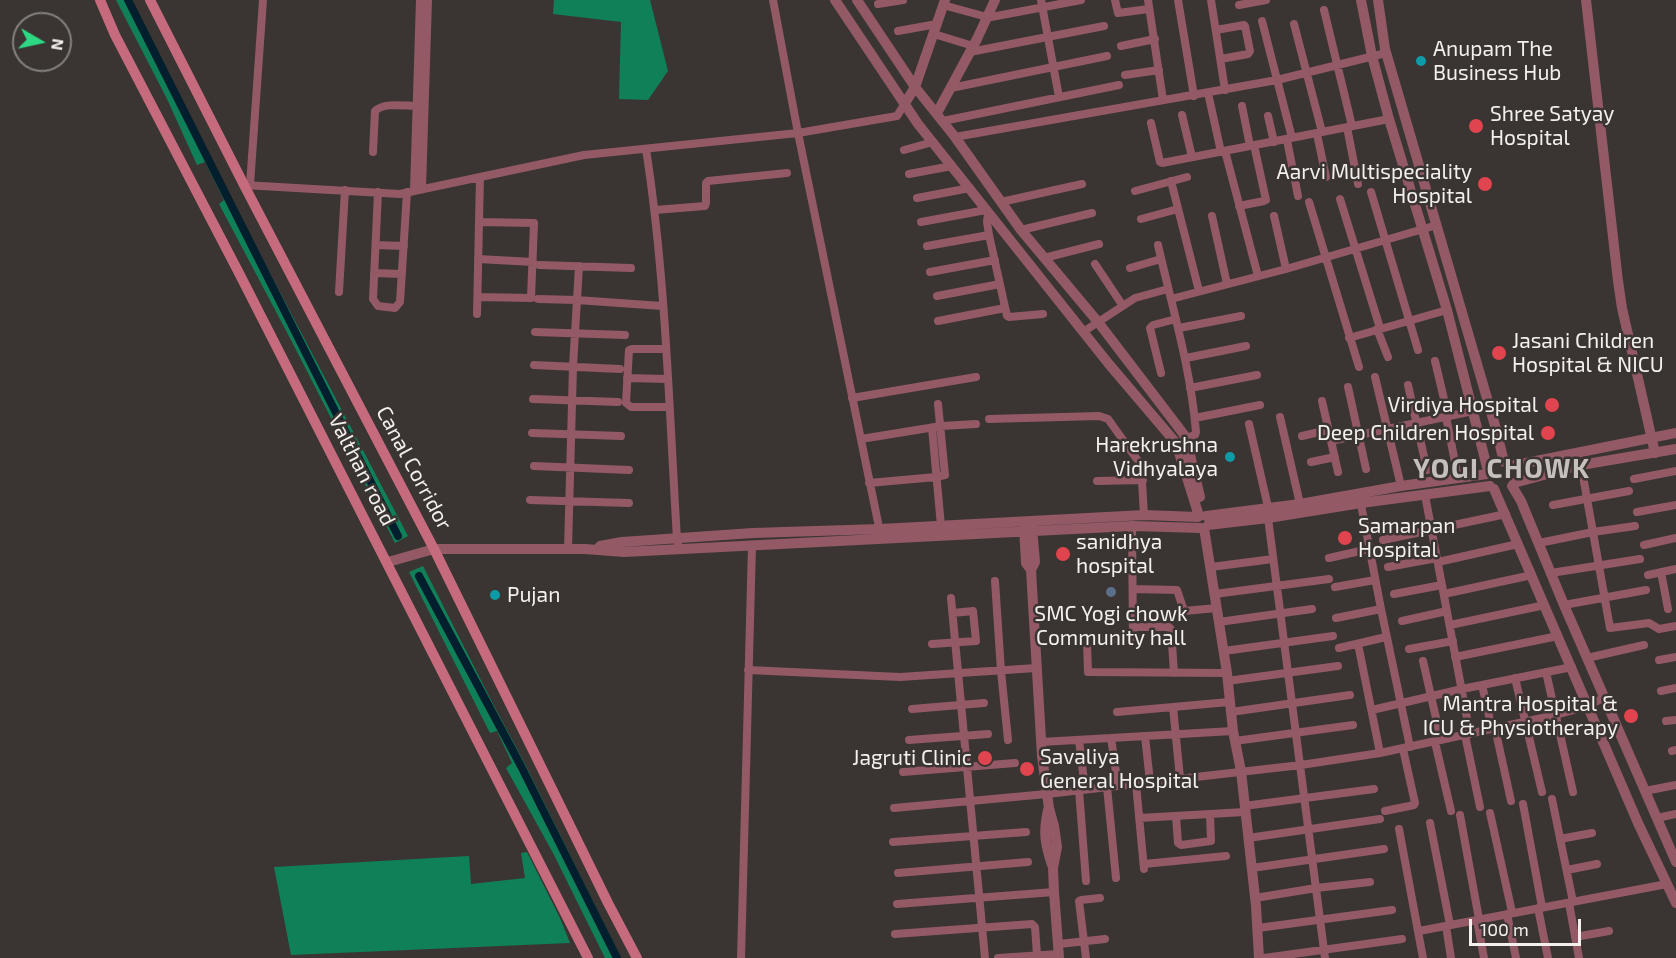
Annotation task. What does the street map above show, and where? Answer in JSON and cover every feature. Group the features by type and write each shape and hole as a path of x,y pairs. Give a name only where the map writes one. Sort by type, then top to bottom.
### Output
{"main road":[{"name":"Valthan road","path":"100,0 115,36 388,562 588,958"},
{"name":"Canal Corridor","path":"150,0 434,549 597,882 637,958"}],"street":[{"path":"262,0 247,185 400,194 584,155 798,133 897,116 915,87 944,2 987,18 1042,4 1081,0"},
{"path":"414,190 420,0"},
{"path":"378,192 373,299 378,306 395,308 400,302 406,205 414,190 428,0"},
{"path":"773,0 880,534"},
{"path":"836,0 904,105 1083,332 1176,443 1203,520"},
{"path":"856,0 915,87 955,137 1021,230 1098,322 1186,438 1211,567 1234,736 1241,771 1258,928 1259,958"},
{"path":"878,4 903,0"},
{"path":"940,117 951,88 995,0"},
{"path":"1115,0 1118,13 1148,4 1164,100"},
{"path":"1178,0 1194,96"},
{"path":"1211,0 1225,90"},
{"path":"1239,5 1266,0"},
{"path":"1361,0 1372,56 1389,119 1447,310 1473,411 1487,472 1486,478 1506,514 1638,823 1676,903"},
{"path":"1378,0 1386,53 1496,429 1508,464 1515,472 1513,485 1657,818 1672,841 1676,862"},
{"path":"1586,0 1622,308 1655,453"},
{"path":"1042,4 1059,97"},
{"path":"1324,10 1338,65 1358,184"},
{"path":"1262,21 1277,80 1298,196"},
{"path":"1294,24 1308,72 1326,177"},
{"path":"898,31 936,29 972,49 1104,26"},
{"path":"1216,30 1245,26 1250,51 1248,54 1221,59"},
{"path":"1121,46 1155,39"},
{"path":"955,137 1277,80 1386,53"},
{"path":"951,88 1107,56"},
{"path":"1125,75 1159,70"},
{"path":"940,117 1119,86"},
{"path":"1208,93 1258,276"},
{"path":"373,152 375,111 384,106 417,106"},
{"path":"1239,206 1266,200 1242,106"},
{"path":"1182,115 1192,157"},
{"path":"1268,116 1274,142"},
{"path":"1151,123 1161,163 1389,119"},
{"path":"904,150 933,142"},
{"path":"646,150 656,210 678,544"},
{"path":"909,174 952,166"},
{"path":"656,210 705,206 708,181 787,173"},
{"path":"477,314 480,177"},
{"path":"1135,191 1187,177"},
{"path":"1171,181 1199,291"},
{"path":"1001,202 1082,184"},
{"path":"917,198 970,188"},
{"path":"339,292 345,190"},
{"path":"1371,192 1418,350"},
{"path":"1340,199 1388,357"},
{"path":"1309,202 1359,367"},
{"path":"1141,219 1178,209"},
{"path":"921,222 987,212"},
{"path":"987,212 989,235 1008,317 1043,314"},
{"path":"1021,230 1092,213"},
{"path":"1212,216 1227,284"},
{"path":"1274,216 1286,269"},
{"path":"478,297 531,298 536,263 534,224 479,222"},
{"path":"1171,299 1286,269 1437,225"},
{"path":"927,246 989,235"},
{"path":"1044,258 1100,244"},
{"path":"376,245 404,246"},
{"path":"1158,245 1179,328 1195,418 1195,435 1186,438"},
{"path":"478,259 631,268"},
{"path":"1130,268 1161,259"},
{"path":"930,272 995,260"},
{"path":"1095,264 1123,306"},
{"path":"568,549 573,367 579,266"},
{"path":"374,273 402,274"},
{"path":"937,296 1000,284"},
{"path":"1083,332 1138,297 1168,289"},
{"path":"537,299 662,306"},
{"path":"938,321 1005,308"},
{"path":"1349,338 1447,310"},
{"path":"1179,328 1241,316"},
{"path":"1161,372 1150,328 1153,325 1176,319"},
{"path":"535,332 626,335"},
{"path":"1185,358 1246,346"},
{"path":"665,349 632,348 629,350 626,403 628,406 669,407"},
{"path":"1435,361 1458,477"},
{"path":"534,365 620,369"},
{"path":"1190,388 1257,375"},
{"path":"852,398 976,377"},
{"path":"1376,377 1401,486"},
{"path":"627,378 667,379"},
{"path":"1408,385 1427,470"},
{"path":"1348,387 1366,469"},
{"path":"533,399 618,402"},
{"path":"1322,401 1338,472"},
{"path":"869,483 936,477 945,474 938,404"},
{"path":"1195,418 1260,405"},
{"path":"1331,441 1473,411"},
{"path":"989,420 1105,417 1140,462 1144,515"},
{"path":"1280,417 1300,504"},
{"path":"861,439 941,426 976,424"},
{"path":"1250,424 1268,513 1325,954"},
{"path":"932,428 941,526"},
{"path":"1302,436 1329,430"},
{"path":"532,433 621,436"},
{"path":"388,562 434,549 585,549 622,542 752,546 941,526 1132,526 1203,520 1268,513 1360,498 1401,486 1487,472 1494,463 1508,464 1676,433"},
{"path":"1268,513 1300,504 1360,498 1425,495 1492,488 1504,491 1513,485 1581,465 1676,449"},
{"path":"1311,462 1335,457"},
{"path":"1581,465 1611,629 1649,623 1659,629 1676,626"},
{"path":"534,466 629,470"},
{"path":"1634,479 1676,471"},
{"path":"1097,481 1143,480"},
{"path":"1553,505 1629,491"},
{"path":"1425,495 1462,689 1480,807"},
{"path":"1360,498 1401,703 1415,803 1385,811"},
{"path":"530,500 629,503"},
{"path":"1637,512 1676,505"},
{"path":"1383,540 1506,514"},
{"path":"678,544 753,533 880,534 1028,527 1144,515 1203,520"},
{"path":"1132,526 1133,637 1132,639 1088,640 1089,673 1174,673 1227,677 1288,673 1338,666"},
{"path":"1539,543 1635,526"},
{"path":"1028,527 1035,562 1031,570 1036,668 1041,742 1049,808 1044,827 1046,846 1053,868 1059,952"},
{"path":"1644,545 1676,538"},
{"path":"1388,567 1438,560 1518,544"},
{"path":"741,958 752,546"},
{"path":"1329,558 1370,549"},
{"path":"1211,567 1273,559"},
{"path":"1551,573 1640,559"},
{"path":"1648,575 1676,569"},
{"path":"1660,572 1668,609"},
{"path":"1444,594 1532,575"},
{"path":"1215,594 1329,579"},
{"path":"1335,587 1375,580"},
{"path":"995,581 1008,740"},
{"path":"1394,594 1442,585"},
{"path":"1133,589 1177,590 1184,611 1217,608"},
{"path":"1564,605 1646,590"},
{"path":"951,598 985,958"},
{"path":"1450,625 1545,605"},
{"path":"1219,622 1312,609"},
{"path":"1336,618 1381,609"},
{"path":"932,644 975,641 973,611 953,613"},
{"path":"1402,621 1447,611"},
{"path":"1134,627 1170,628 1174,673"},
{"path":"1224,651 1334,636"},
{"path":"1455,657 1558,636"},
{"path":"1339,648 1386,637"},
{"path":"1408,649 1453,641"},
{"path":"1358,644 1380,753"},
{"path":"1587,658 1644,645"},
{"path":"1659,660 1676,657"},
{"path":"1423,661 1432,696 1451,811"},
{"path":"1372,710 1572,667"},
{"path":"748,670 900,677 1036,668"},
{"path":"1546,672 1573,792"},
{"path":"1515,678 1542,792"},
{"path":"1482,685 1511,801"},
{"path":"1661,691 1676,688"},
{"path":"1117,712 1173,707 1293,704 1350,695"},
{"path":"894,808 1136,784 1301,765 1380,753 1556,715 1588,706 1605,697"},
{"path":"912,709 984,703"},
{"path":"1173,707 1180,778"},
{"path":"1666,721 1676,720"},
{"path":"1041,742 1176,735 1297,734 1353,725"},
{"path":"909,740 988,734"},
{"path":"1145,736 1150,782"},
{"path":"1111,738 1118,786"},
{"path":"1079,740 1086,881"},
{"path":"903,772 1016,763"},
{"path":"1136,784 1144,867 1226,856"},
{"path":"1645,790 1676,785"},
{"path":"1107,787 1116,878"},
{"path":"1139,818 1210,814 1374,789"},
{"path":"1552,799 1567,870 1579,958"},
{"path":"1523,804 1548,958"},
{"path":"1490,813 1510,913 1516,958"},
{"path":"1176,816 1178,843 1181,845 1211,841 1210,814"},
{"path":"1657,818 1676,814"},
{"path":"1460,815 1484,958"},
{"path":"1248,838 1380,819"},
{"path":"1430,823 1452,958"},
{"path":"1399,829 1423,958"},
{"path":"893,842 1026,832"},
{"path":"1560,839 1592,832"},
{"path":"1252,868 1384,849"},
{"path":"898,873 1028,862"},
{"path":"1567,870 1597,864"},
{"path":"1255,898 1370,882"},
{"path":"1419,931 1667,884"},
{"path":"897,904 1054,892"},
{"path":"1086,958 1079,901 1100,898"},
{"path":"1258,928 1392,910"},
{"path":"895,934 1032,924 1035,927 1037,955"},
{"path":"1575,938 1609,931"},
{"path":"998,958 1059,952 1084,942 1106,939"},
{"path":"1264,958 1325,954 1402,939"}],"green space":[{"path":"116,0 125,0 408,536 395,543 219,204 224,200 205,162 197,165 167,99"},
{"path":"554,0 650,0 668,71 648,100 619,99 621,22 553,14"},
{"path":"423,566 621,958 605,958 553,853 506,768 512,763 497,731 490,733 409,572"},
{"path":"527,852 570,943 291,955 274,867 469,856 471,884 525,878 521,853"}],"waterway":[{"path":"128,0 398,536"},
{"path":"419,576 521,766 617,958"}],"place":[{"name":"Anupam The Business Hub","path":"1421,61"},
{"name":"Shree Satyay Hospital","path":"1476,126"},
{"name":"Aarvi Multispeciality Hospital","path":"1485,184"},
{"name":"Jasani Children Hospital & NICU","path":"1499,353"},
{"name":"Virdiya Hospital","path":"1552,405"},
{"name":"Deep Children Hospital","path":"1548,433"},
{"name":"Harekrushna Vidhyalaya","path":"1230,457"},
{"name":"Samarpan Hospital","path":"1345,538"},
{"name":"sanidhya hospital","path":"1063,554"},
{"name":"SMC Yogi chowk Community hall","path":"1111,592"},
{"name":"Pujan","path":"495,595"},
{"name":"Mantra Hospital & ICU & Physiotherapy","path":"1631,716"},
{"name":"Jagruti Clinic","path":"985,758"},
{"name":"Savaliya General Hospital","path":"1027,769"}],"district":[{"name":"YOGI CHOWK","path":"1502,469"}]}
